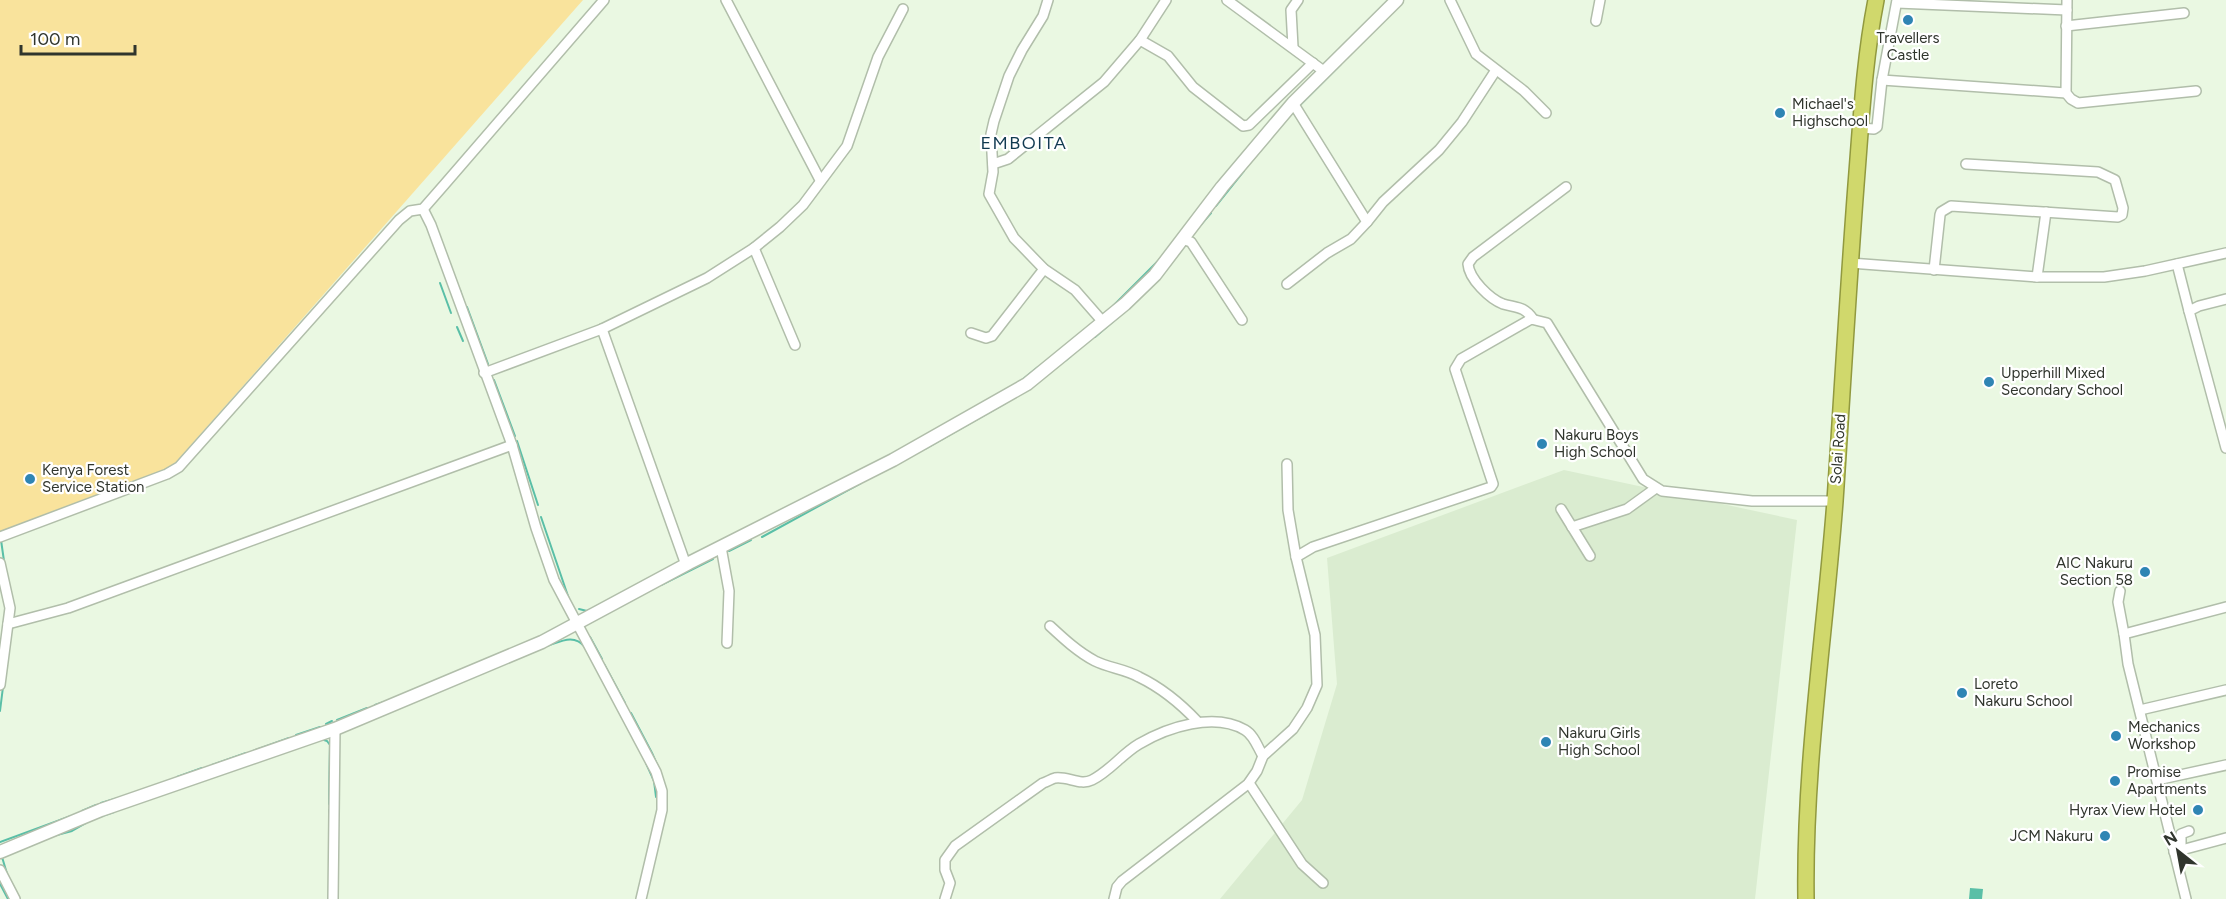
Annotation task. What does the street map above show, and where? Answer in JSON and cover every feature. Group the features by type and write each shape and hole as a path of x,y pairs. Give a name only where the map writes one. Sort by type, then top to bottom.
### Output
{"highway":[{"name":"Solai Road","path":"1806,899 1805,862 1809,795 1834,501 1860,128 1867,56 1876,0"},
{"path":"1801,899 1805,862"}],"street":[{"path":"0,537 167,474 179,467 399,220 410,212 423,209 604,0"},
{"path":"726,0 820,180"},
{"path":"1048,0 1043,16 1022,50 1010,76 994,121 991,134 993,164 989,194 1014,238 1044,269 1075,290 1103,322"},
{"path":"993,164 1008,159 1104,82 1140,40 1166,0"},
{"path":"1227,0 1325,72"},
{"path":"1293,47 1291,10 1298,0"},
{"path":"0,852 101,810 335,729 542,642 686,565 893,460 1027,384 1103,322 1155,275 1222,187 1293,103 1397,0"},
{"path":"1450,0 1476,54 1524,91 1546,113"},
{"path":"1596,21 1600,0"},
{"path":"1860,128 1874,129 1877,127 1882,80 1897,2 2067,5 2066,93 2071,99 2078,103 2196,91"},
{"path":"484,373 602,329 707,278 754,248 780,227 803,204 847,146 878,57 903,9"},
{"path":"2066,26 2184,13"},
{"path":"1140,40 1168,56 1193,87 1243,126 1249,125 1313,63"},
{"path":"1287,284 1327,253 1351,239 1383,202 1439,150 1462,122 1496,70"},
{"path":"1882,80 2066,93"},
{"path":"1293,103 1367,222"},
{"path":"1934,270 1940,215 1951,206 2118,217 2122,215 2115,180 2098,172 1966,164"},
{"path":"1566,187 1473,257 1468,264 1471,276 1496,300 1522,307 1533,319 1547,323 1643,479 1662,491 1752,501 1834,501"},
{"path":"423,209 431,225 512,445 554,580 656,772 662,791 662,810 641,899"},
{"path":"2037,278 2046,212"},
{"path":"1182,239 1191,242 1242,320"},
{"path":"754,248 795,345"},
{"path":"1850,263 2037,278 2104,277 2226,253"},
{"path":"2177,264 2226,448"},
{"path":"971,333 986,338 992,336 1044,269"},
{"path":"2189,311 2226,299"},
{"path":"1296,557 1313,547 1491,487 1491,478 1455,369 1461,359 1533,319"},
{"path":"602,329 686,565"},
{"path":"8,624 68,608 512,445"},
{"path":"1114,899 1117,887 1122,881 1249,783 1263,756 1293,729 1317,685 1315,635 1296,557 1288,510 1287,464"},
{"path":"1572,527 1627,509 1656,488"},
{"path":"1561,509 1590,556"},
{"path":"721,547 729,591 727,643"},
{"path":"0,563 10,608 3,640 0,685"},
{"path":"2120,591 2118,602 2128,664 2157,780 2178,851 2186,899"},
{"path":"2124,634 2226,607"},
{"path":"1050,626 1069,644 1095,661 1124,670 1151,683 1178,702 1198,722"},
{"path":"2140,710 2226,690"},
{"path":"945,899 950,883 945,870 945,860 955,846 1043,783 1055,778 1088,782 1100,776 1138,744 1198,722 1223,723 1246,730 1263,756"},
{"path":"333,899 335,729"},
{"path":"2157,780 2226,765"},
{"path":"1249,783 1302,864 1323,882"},
{"path":"2178,851 2181,834 2189,831"},
{"path":"2178,851 2226,838"},
{"path":"0,870 15,899"}],"shaded area":[{"path":"0,0 583,0 168,471 0,535"},
{"name":"Nakuru Girls High School","path":"1564,470 1797,520 1755,899 1220,899 1302,800 1337,684 1327,558"}],"water":[{"path":"1970,888 1983,889 1982,899 1969,899"}],"waterway":[{"path":"1298,107 1341,64"},
{"path":"1216,206 1244,171"},
{"path":"1197,229 1211,213"},
{"path":"1113,306 1160,259"},
{"path":"440,283 451,313"},
{"path":"460,290 462,297"},
{"path":"1095,337 1138,300"},
{"path":"467,307 488,364"},
{"path":"457,327 463,341"},
{"path":"1065,361 1071,356"},
{"path":"1022,380 1038,367"},
{"path":"494,380 515,436"},
{"path":"925,449 1006,403"},
{"path":"517,441 538,505"},
{"path":"762,537 861,483"},
{"path":"541,517 569,599"},
{"path":"1,540 4,561"},
{"path":"729,551 751,540"},
{"path":"661,585 713,559"},
{"path":"579,609 587,611 591,609"},
{"path":"590,637 602,659"},
{"path":"547,646 572,640 585,647"},
{"path":"604,664 625,703"},
{"path":"0,711 3,687"},
{"path":"375,705 387,701"},
{"path":"337,720 367,708"},
{"path":"631,713 662,776"},
{"path":"326,724 332,721"},
{"path":"296,735 320,727"},
{"path":"253,751 289,738"},
{"path":"321,739 330,745 329,804"},
{"path":"212,765 246,753"},
{"path":"646,763 654,781 656,797"},
{"path":"177,777 202,768"},
{"path":"101,803 118,798"},
{"path":"82,811 96,805"},
{"path":"329,810 329,899"},
{"path":"99,817 114,812"},
{"path":"0,842 71,816"},
{"path":"53,836 72,831 86,823"},
{"path":"338,846 338,860"},
{"path":"2,857 8,877"},
{"path":"0,884 8,899"}],"place":[{"name":"Travellers Castle","path":"1908,20"},
{"name":"Michael's Highschool","path":"1780,113"},
{"name":"Upperhill Mixed Secondary School","path":"1989,382"},
{"name":"Nakuru Boys High School","path":"1542,444"},
{"name":"Kenya Forest Service Station","path":"30,479"},
{"name":"AIC Nakuru Section 58","path":"2145,572"},
{"name":"Loreto Nakuru School","path":"1962,693"},
{"name":"Mechanics Workshop","path":"2116,736"},
{"name":"Nakuru Girls High School","path":"1546,742"},
{"name":"Promise Apartments","path":"2115,781"},
{"name":"Hyrax View Hotel","path":"2198,810"},
{"name":"JCM Nakuru","path":"2105,836"}],"district":[{"name":"EMBOITA","path":"1024,143"}]}
